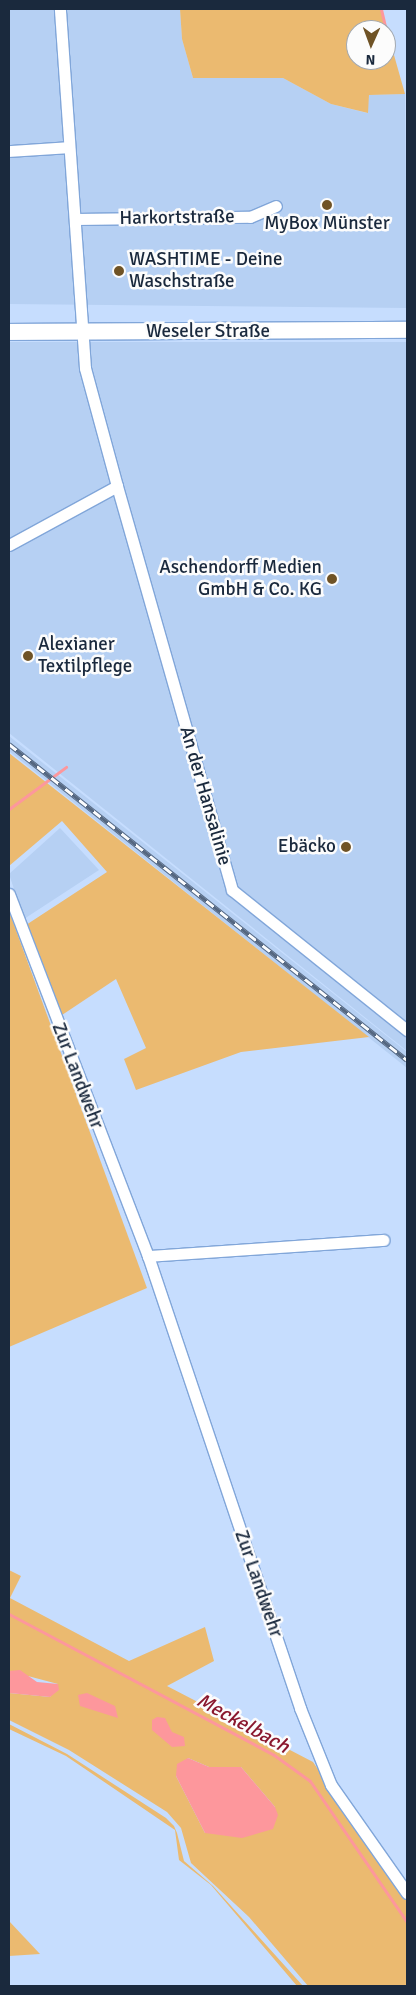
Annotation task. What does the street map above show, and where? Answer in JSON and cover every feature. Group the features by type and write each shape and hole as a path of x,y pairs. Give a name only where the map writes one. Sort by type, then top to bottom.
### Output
{"main road":[{"name":"Weseler Straße","path":"9,332 407,330"}],"street":[{"path":"60,9 84,333"},
{"path":"9,151 69,147"},
{"name":"Harkortstraße","path":"75,219 250,217 276,206"},
{"name":"An der Hansalinie","path":"84,333 86,375 232,890 407,1030"},
{"path":"9,545 117,486"},
{"name":"Zur Landwehr","path":"9,894 148,1256 310,1734 332,1785 407,1893"},
{"path":"148,1256 383,1240"}],"shaded area":[{"path":"9,9 180,9 182,39 193,78 283,78 331,104 367,113 369,95 405,94 407,308 9,304"},
{"path":"180,9 381,9 384,20 346,20 346,70 396,70 396,62 405,94 369,95 368,113 331,104 283,78 193,78 182,39"},
{"path":"9,342 407,342 407,1051 9,733"},
{"path":"9,736 407,1052 407,1068 9,751"},
{"path":"9,753 369,1037 241,1052 136,1090 124,1059 146,1048 116,979 62,1015 26,925 107,872 62,821 9,866"},
{"path":"60,828 99,870 24,919 9,874"},
{"path":"9,911 147,1288 9,1347"},
{"path":"9,1570 21,1576 10,1598 129,1661 205,1627 214,1661 167,1686 313,1762 407,1900 407,1986 308,1986 249,1917 191,1863 181,1828 167,1812 69,1750 9,1720 9,1693 50,1697 58,1684 9,1671","holes":["188,1758 209,1767 241,1767 275,1807 205,1833 176,1776"]},
{"path":"20,1670 37,1682 58,1684 59,1690 50,1697 9,1693 9,1671"},
{"path":"87,1693 115,1706 118,1718 80,1706 78,1695"},
{"path":"157,1717 165,1718 172,1732 184,1737 185,1746 172,1747 152,1730 152,1720"},
{"path":"9,1724 67,1754 166,1818 174,1826 177,1833 184,1861 213,1886 303,1986 297,1986 211,1885 179,1860 175,1830 66,1756 9,1729"},
{"path":"188,1758 209,1767 241,1767 275,1807 278,1815 273,1829 242,1838 205,1833 176,1776 177,1764"},
{"path":"9,1921 40,1954 9,1956"}],"waterway":[{"path":"381,9 384,20"},
{"path":"9,809 66,767"},
{"name":"Meckelbach","path":"9,1614 274,1755 310,1781 407,1922"}],"railway":[{"path":"9,744 407,1060"}],"place":[{"name":"MyBox Münster","path":"327,205"},
{"name":"WASHTIME - Deine Waschstraße","path":"119,271"},
{"name":"Aschendorff Medien GmbH & Co. KG","path":"332,579"},
{"name":"Alexianer Textilpflege","path":"28,656"},
{"name":"Ebäcko","path":"346,847"}]}
